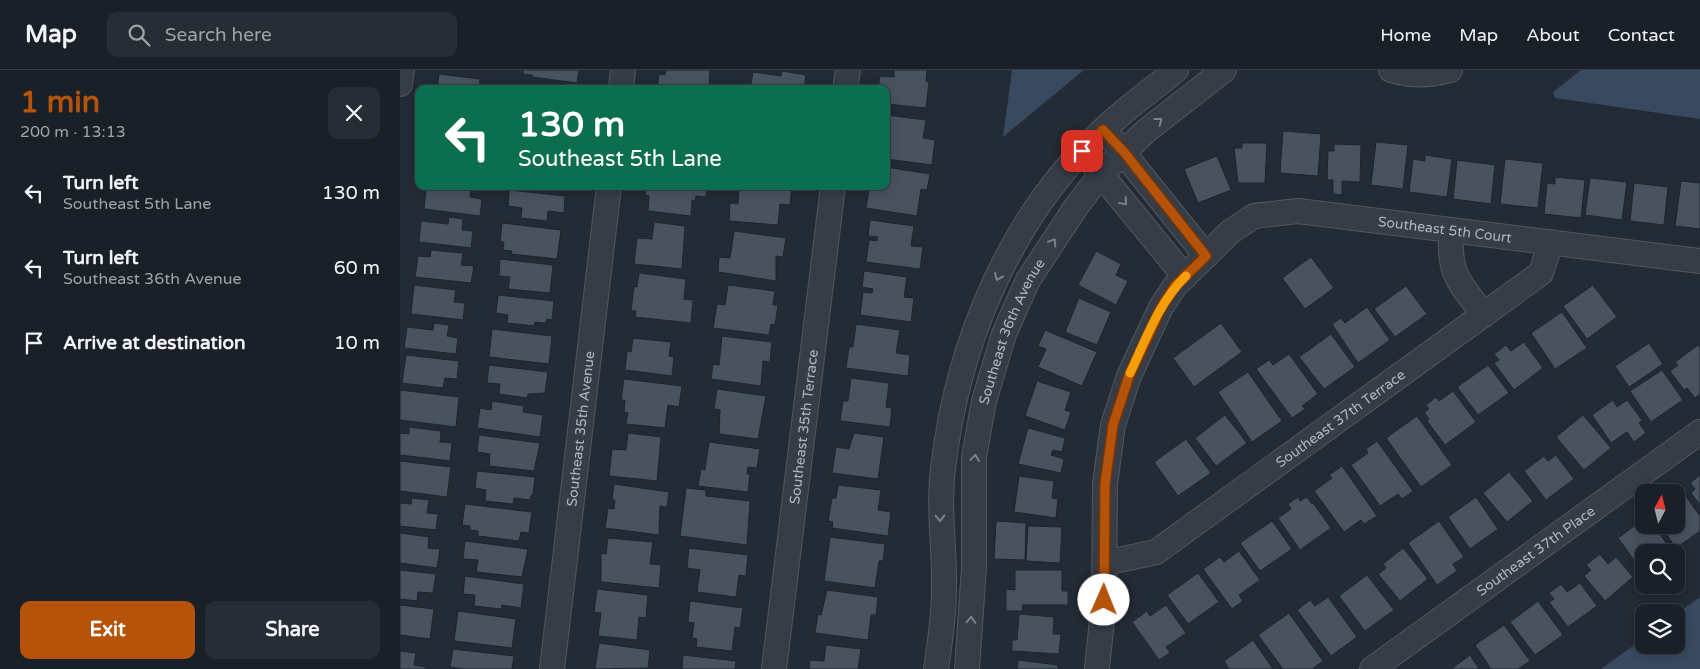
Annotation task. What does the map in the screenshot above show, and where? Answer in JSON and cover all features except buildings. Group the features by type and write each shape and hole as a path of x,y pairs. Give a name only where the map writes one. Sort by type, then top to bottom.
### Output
{"street":[{"path":"400,84 402,70"},
{"path":"621,85 623,70"},
{"path":"846,85 848,70"},
{"path":"936,669 944,590 940,515 943,470 953,404 970,344 999,274 1025,225 1082,151 1103,130 1176,70"},
{"name":"Southeast 36th Avenue","path":"967,669 974,568 974,457 984,401 1004,334 1028,280 1076,207 1101,174 1146,131 1224,70"},
{"path":"1391,70 1410,75 1430,76 1450,70"},
{"path":"1103,130 1124,152 1206,256"},
{"path":"1082,151 1185,277"},
{"name":"Southeast 35th Avenue","path":"552,669 609,190"},
{"name":"Southeast 35th Terrace","path":"774,669 834,190"},
{"name":"Southeast 5th Court","path":"1097,669 1104,600 1105,484 1113,425 1129,376 1161,308 1175,286 1230,232 1254,216 1298,211 1700,261"},
{"path":"1156,240 1179,222"},
{"path":"1451,230 1450,256 1454,274 1484,314"},
{"name":"Southeast 37th Terrace","path":"1104,563 1156,552 1542,273 1552,242"},
{"name":"Southeast 37th Place","path":"1372,669 1700,432"}],"water":[{"path":"1012,70 1084,70 1003,137"},
{"path":"1581,70 1700,70 1700,119 1555,98 1553,92"},
{"path":"1700,597 1700,669 1601,669 1635,644 1635,654 1685,654 1685,608"}],"slow traffic":[{"path":"1130,373 1161,308 1175,286 1186,276"}],"route":[{"path":"1082,151 1103,130 1124,152 1206,256 1175,286 1161,308 1129,376 1113,425 1105,484 1104,600"}]}
